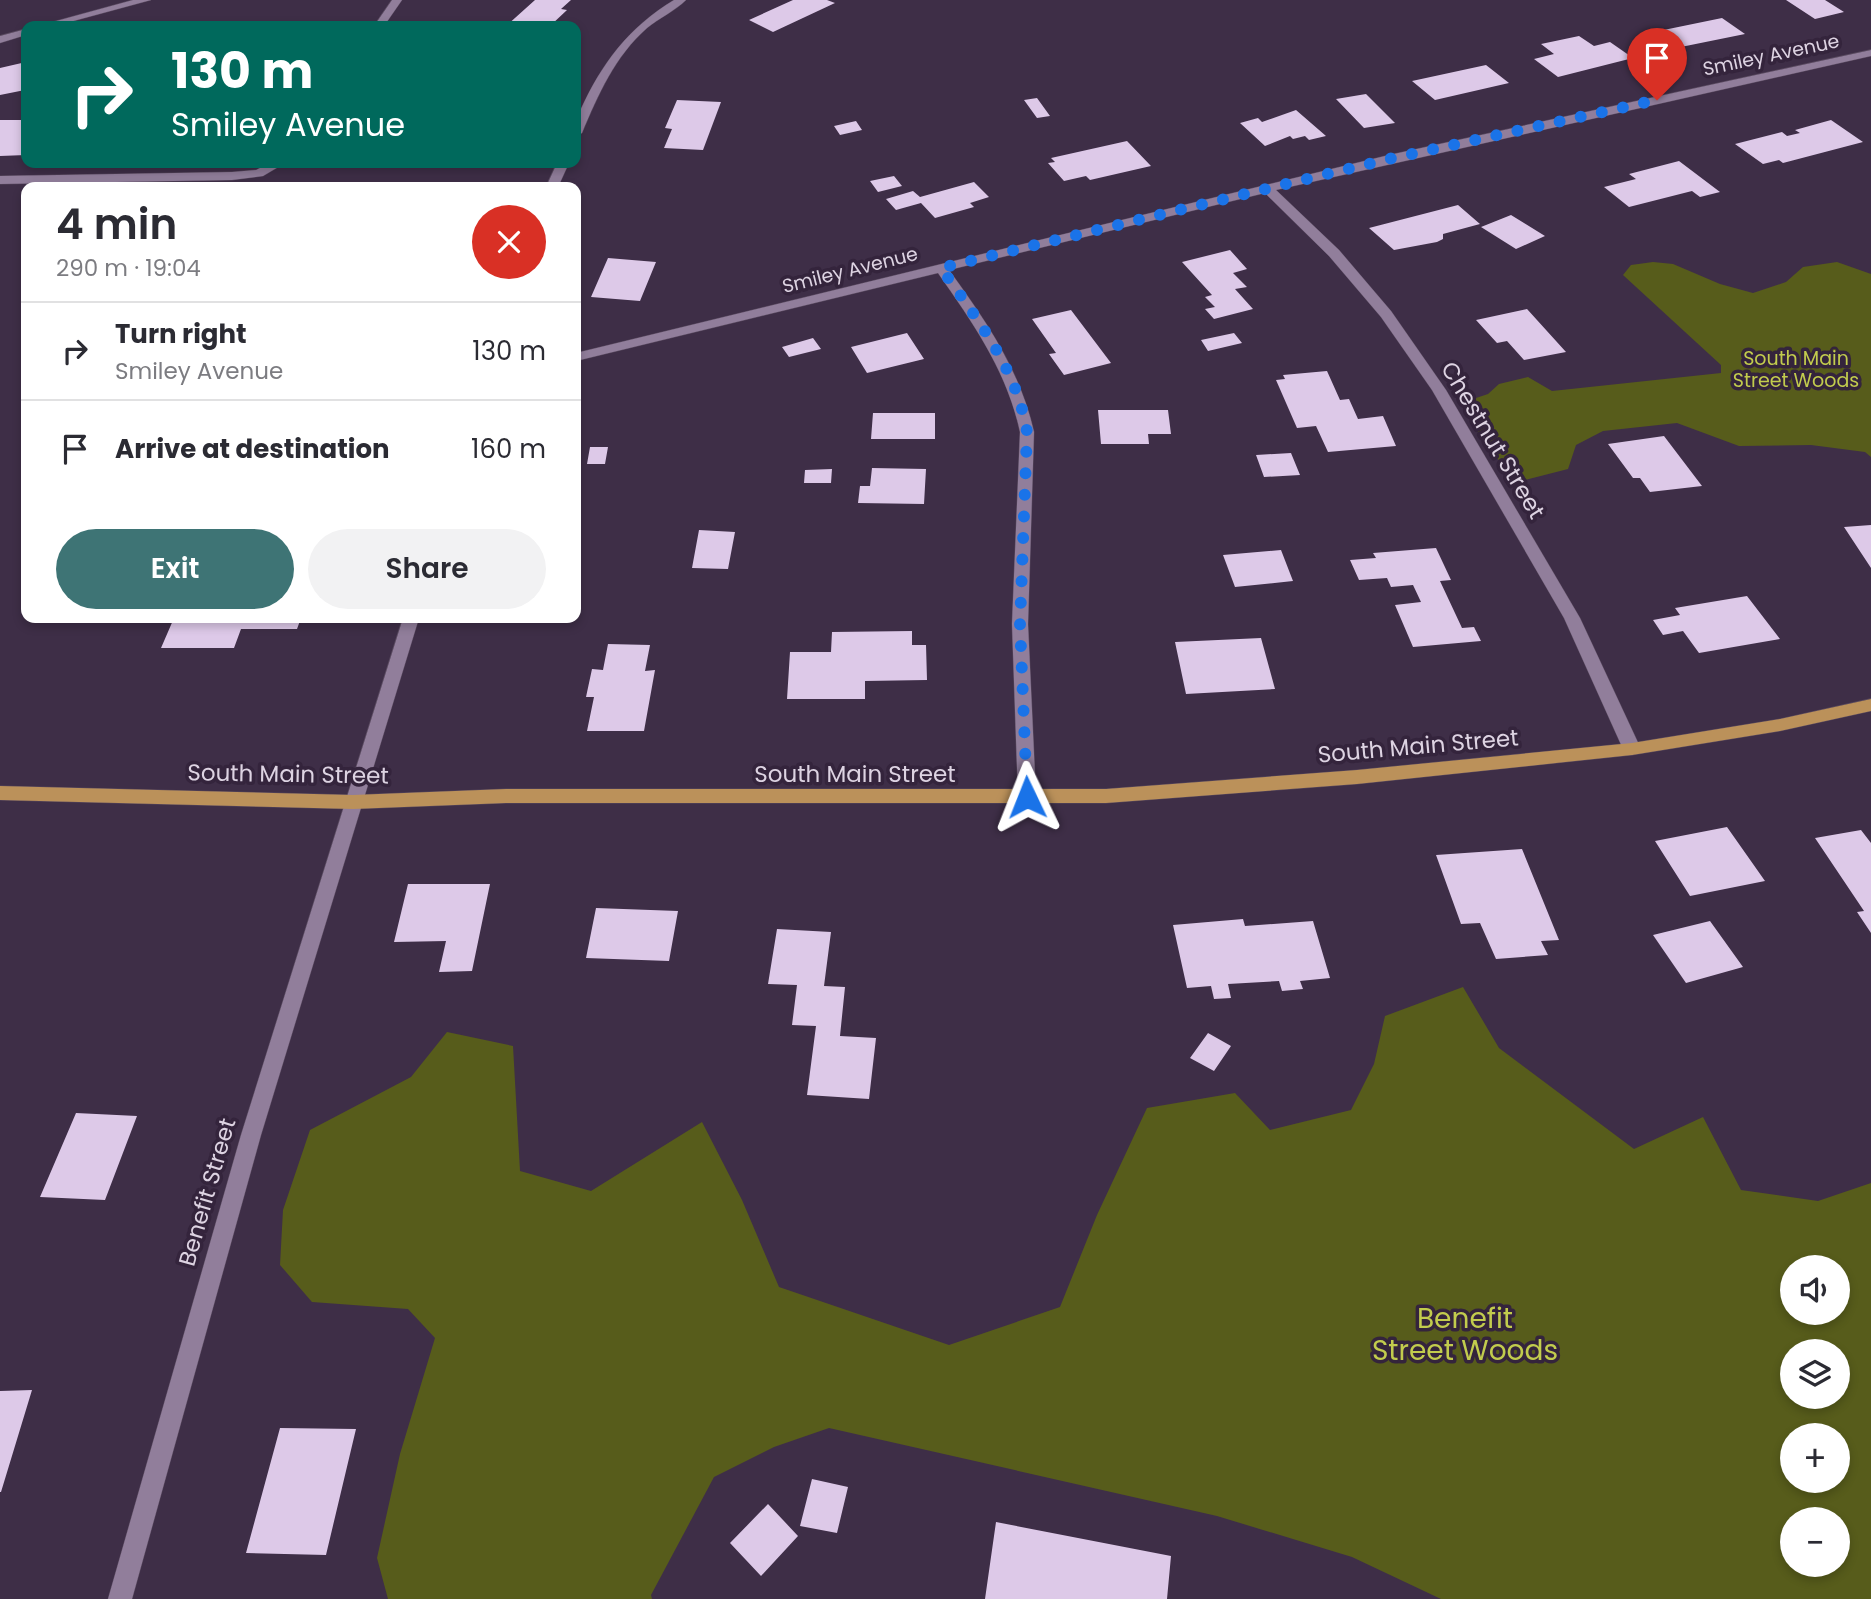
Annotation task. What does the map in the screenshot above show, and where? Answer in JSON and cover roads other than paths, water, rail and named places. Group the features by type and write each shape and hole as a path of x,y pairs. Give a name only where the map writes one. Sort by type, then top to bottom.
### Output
{"main road":[{"name":"South Main Street","path":"0,793 353,802 506,796 1027,797 1199,790 1632,749 1780,724 1871,705"}],"street":[{"path":"63,21 146,0"},
{"path":"382,21 397,0"},
{"path":"581,123 617,53 652,16 681,0"},
{"path":"0,40 21,34"},
{"name":"Smiley Avenue","path":"581,356 1267,188 1871,53"},
{"path":"0,180 232,176 259,173 269,168"},
{"name":"Chestnut Street","path":"1267,188 1334,253 1378,304 1439,390 1572,618 1632,749"},
{"path":"941,268 992,340 1023,406 1027,432 1020,624 1027,797"},
{"name":"Benefit Street","path":"120,1599 251,1135 409,623"}],"park label":[{"name":"South Main Street Woods","path":"1796,369"},
{"name":"Benefit Street Woods","path":"1465,1334"}]}
